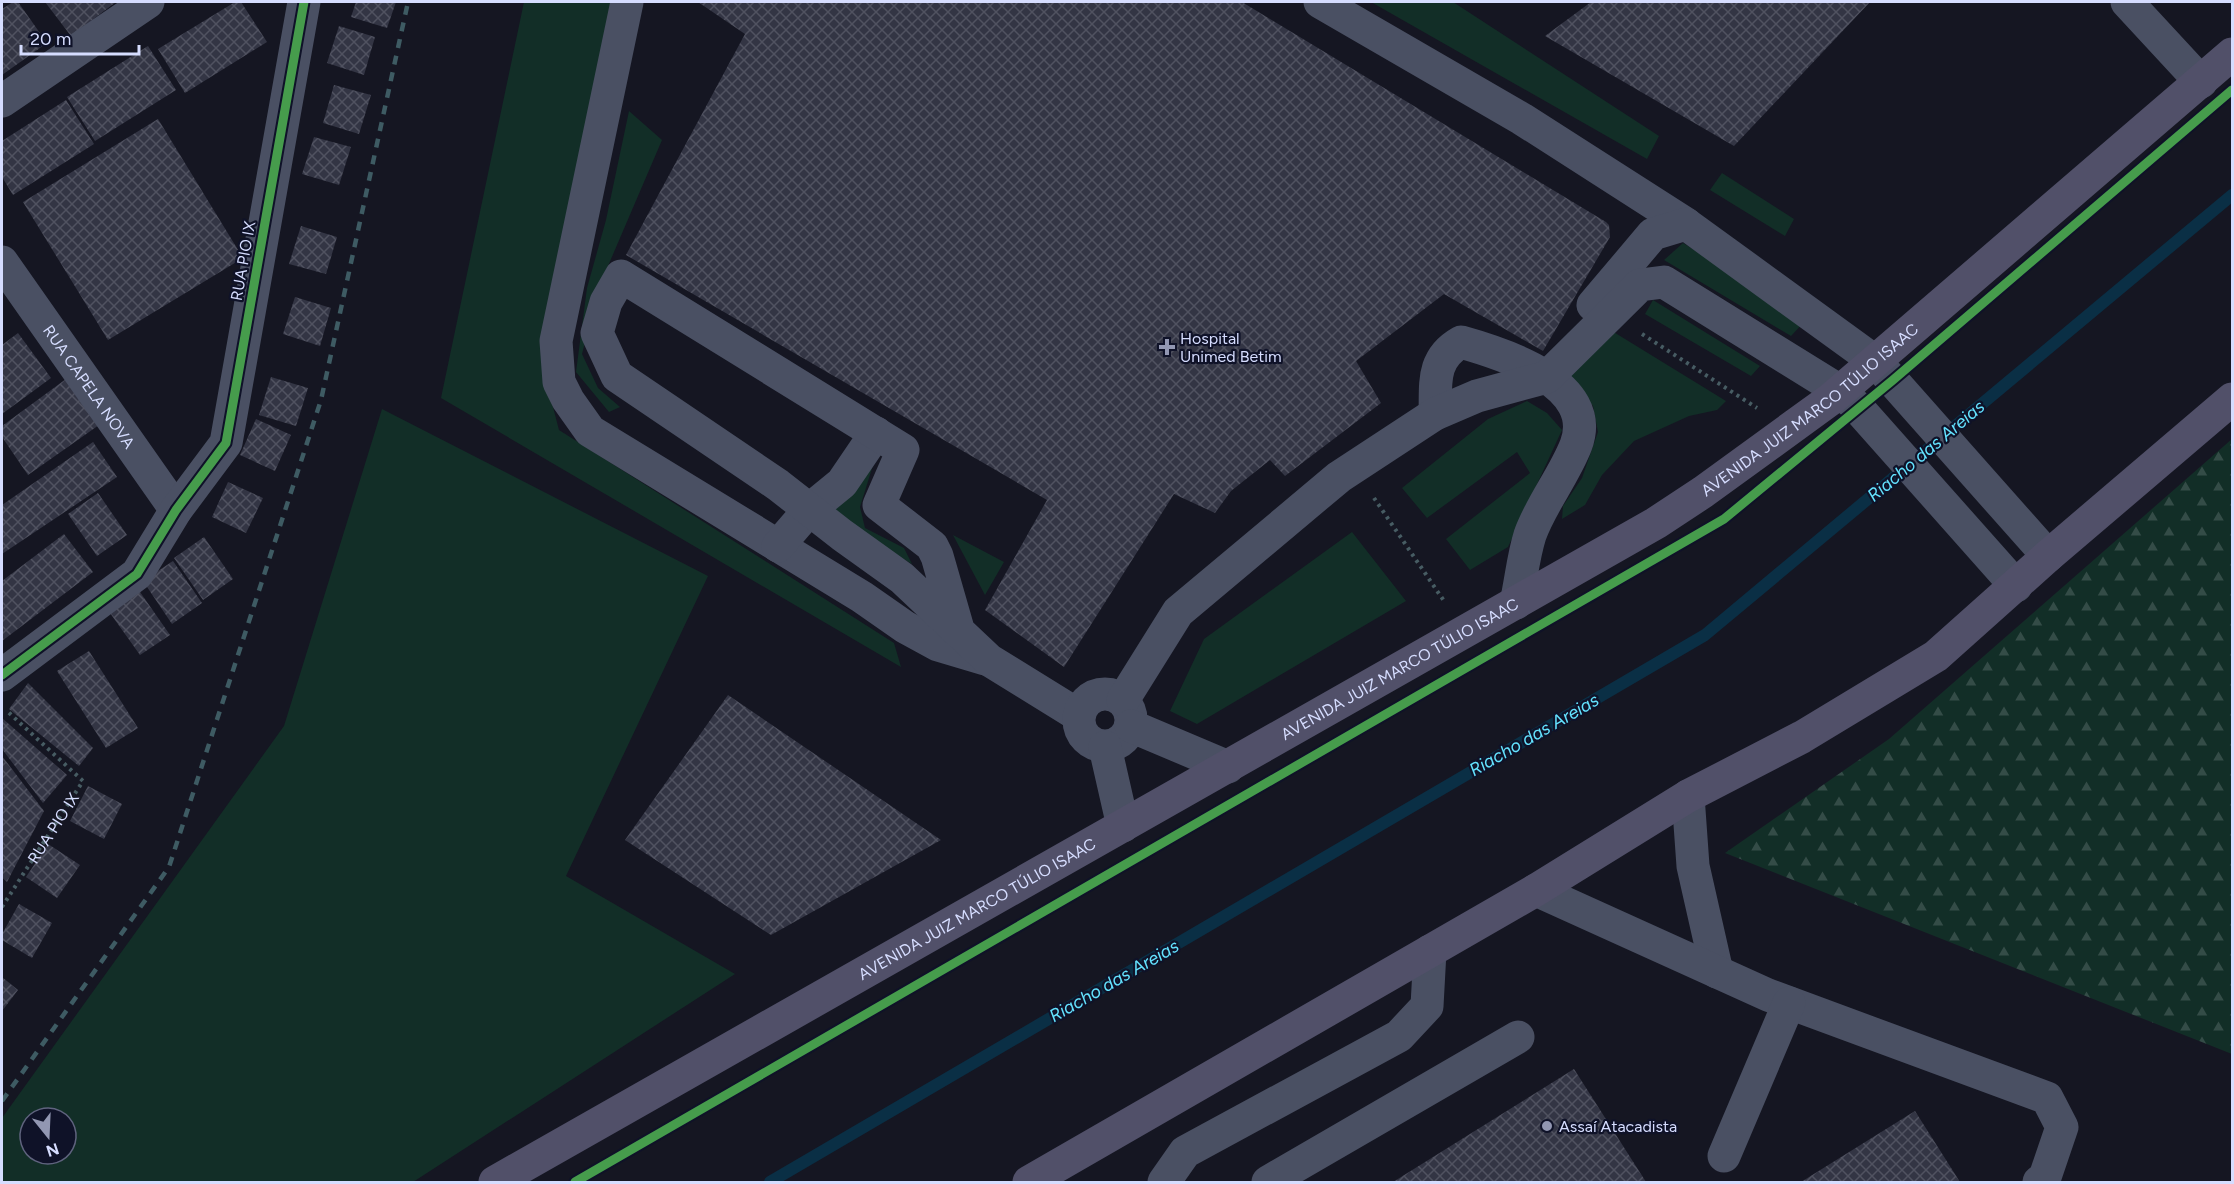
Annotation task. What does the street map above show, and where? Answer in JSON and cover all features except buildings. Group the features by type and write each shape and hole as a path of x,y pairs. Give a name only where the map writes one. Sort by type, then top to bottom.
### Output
{"main road":[{"name":"AVENIDA JUIZ MARCO TÚLIO ISAAC","path":"495,1182 1656,523 1790,429 1849,399 1884,371 2232,54"},
{"path":"1029,1182 1536,890 1688,796 1793,742 1936,656 2048,556 2232,399"}],"street":[{"path":"2,101 148,2"},
{"name":"RUA PIO IX","path":"2,675 137,574 176,510 226,443 304,2"},
{"path":"627,2 556,341 559,382 568,400 590,431 862,597 904,627 939,645 989,660"},
{"path":"1320,2 1522,119 1686,224 1884,371 2048,556"},
{"path":"2128,2 2200,82"},
{"path":"1541,374 1653,234 1686,224"},
{"name":"RUA CAPELA NOVA","path":"2,262 176,510"},
{"path":"958,629 932,546 879,505 903,450 621,276 606,302 597,333 617,376 778,485 902,578 989,660 1078,716"},
{"path":"1227,767 1127,713 1110,694 1096,695 1084,702 1078,716 1079,727 1084,738 1094,745 1106,747 1117,744 1126,737 1127,713 1178,612 1339,477 1435,414 1477,396 1541,374 1612,315 1640,285 1664,282 1849,399 2016,586"},
{"path":"1435,414 1437,366 1449,349 1461,342 1486,349 1541,374 1572,399 1579,422 1577,443 1530,535 1516,603"},
{"path":"778,546 809,510 842,483 876,433"},
{"path":"1106,747 1123,826"},
{"path":"1688,796 1694,866 1717,972"},
{"path":"1536,890 1789,1003 2047,1098 2062,1127 2045,1177 2039,1182"},
{"path":"1164,1182 1185,1152 1399,1036 1427,1006 1430,951"},
{"path":"1724,1156 1789,1003"},
{"path":"1268,1182 1518,1037"}],"path":[{"path":"1612,315 1790,429"},
{"path":"1339,477 1367,489 1464,632"}],"green space":[{"path":"524,2 619,2 543,369 559,430 894,643 901,667 441,398"},
{"path":"1371,2 1453,2 1659,136 1647,159"},
{"path":"629,111 662,140 599,287 582,354 598,388 620,407 609,412 576,372 587,288 606,220"},
{"path":"1722,173 1794,219 1785,236 1710,190"},
{"path":"1683,243 1807,319 1791,336 1664,260"},
{"path":"1653,300 1760,366 1751,376 1645,314"},
{"path":"1612,331 1726,401 1717,410 1689,416 1634,441 1602,475 1585,505 1562,519 1563,506 1582,478 1598,432 1593,406 1573,384 1564,369"},
{"path":"1527,401 1547,413 1562,430 1508,547 1470,570 1446,539 1530,473 1517,452 1427,518 1402,488 1488,419"},
{"path":"382,409 708,576 566,876 735,974 413,1182 2,1182 2,1118 284,726"},
{"path":"2232,439 2232,1054 1725,853 1889,739"},
{"path":"874,462 860,507 865,528 904,548 912,564 830,516"},
{"path":"1352,532 1406,601 1197,724 1170,711 1204,639"},
{"path":"953,535 1004,562 985,595"}],"waterway":[{"name":"Riacho das Areias","path":"770,1182 1705,635 2232,195"}],"railway":[{"path":"2,1101 169,867 321,400 408,2"}],"cycle path":[{"path":"2,675 137,574 176,510 226,443 304,2"},
{"path":"575,1182 1724,519 1893,380 2232,90"}],"place":[{"name":"Hospital Unimed Betim","path":"1167,347"},
{"name":"Assaí Atacadista","path":"1547,1126"}]}
